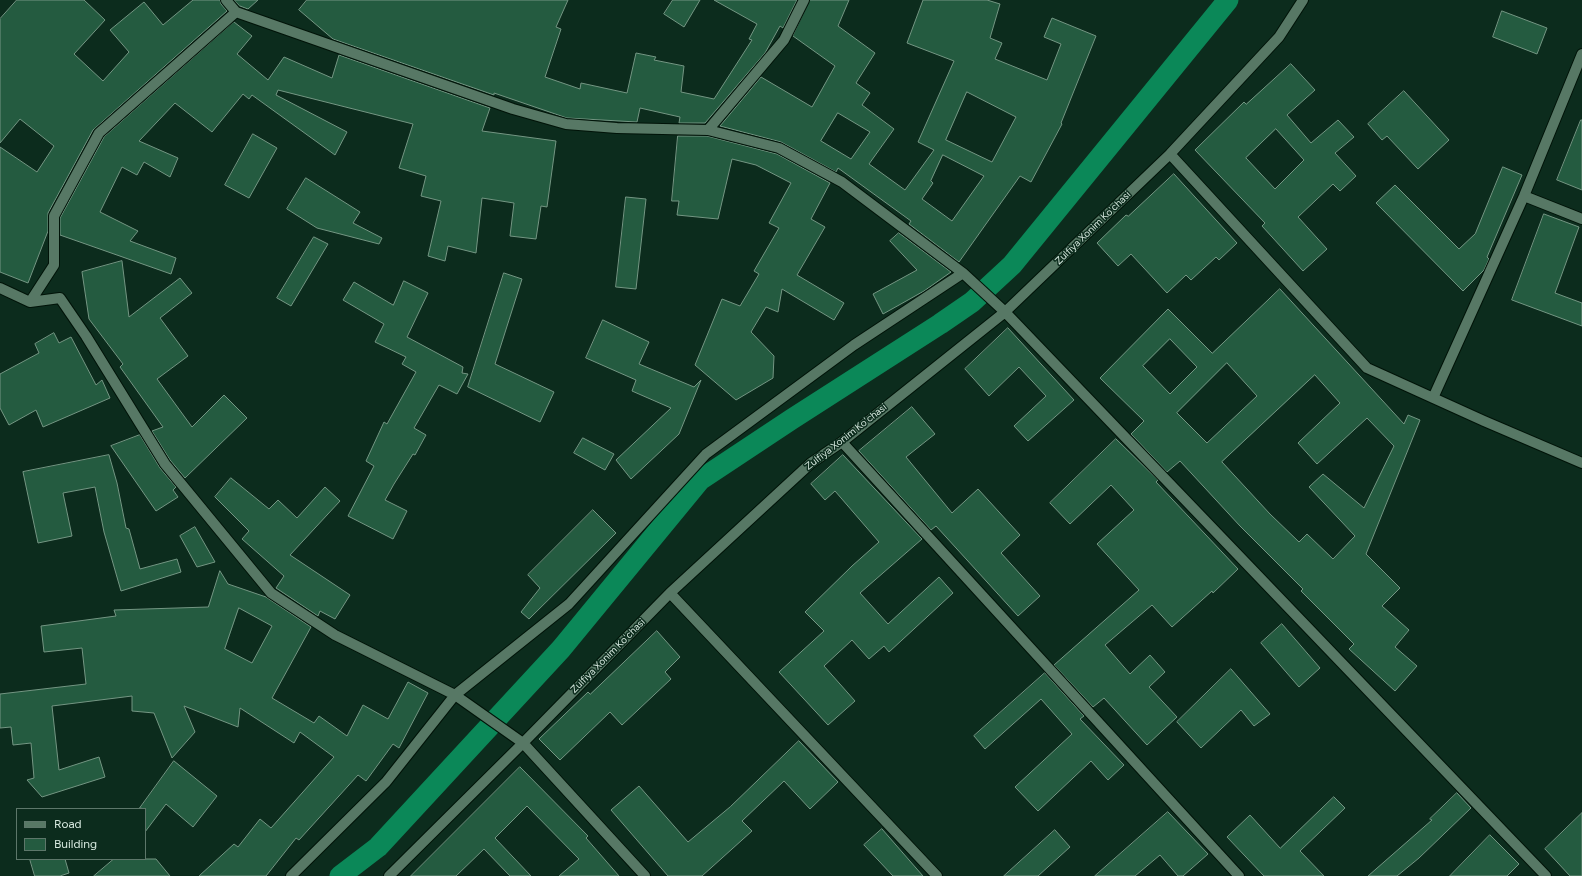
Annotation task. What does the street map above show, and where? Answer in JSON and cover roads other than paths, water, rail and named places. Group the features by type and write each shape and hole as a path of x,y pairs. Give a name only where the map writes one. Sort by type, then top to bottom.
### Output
{"street":[{"path":"226,0 236,12 513,109 566,124 617,128 708,130 779,148 842,182 963,273 1001,309 1546,876"},
{"path":"708,130 784,40 804,0"},
{"name":"Zulfiya Xonim Ko'chasi","path":"389,876 523,743 670,593 811,463 842,442 1001,309 1170,154 1279,37 1302,0"},
{"path":"30,302 54,265 54,216 99,133 236,12"},
{"path":"1433,398 1524,196 1582,54"},
{"path":"1170,154 1367,368 1582,463"},
{"path":"1524,196 1582,219"},
{"path":"291,876 386,782 454,695 569,604 706,454 854,345 963,273"},
{"path":"0,288 30,302 60,298 86,336 165,464 271,594 335,635 454,695 523,743 645,876"},
{"path":"842,442 1239,876"},
{"path":"670,593 937,876"}],"waterway":[{"path":"340,876 378,847 561,649 700,480 972,302 1012,265 1228,0"}]}
